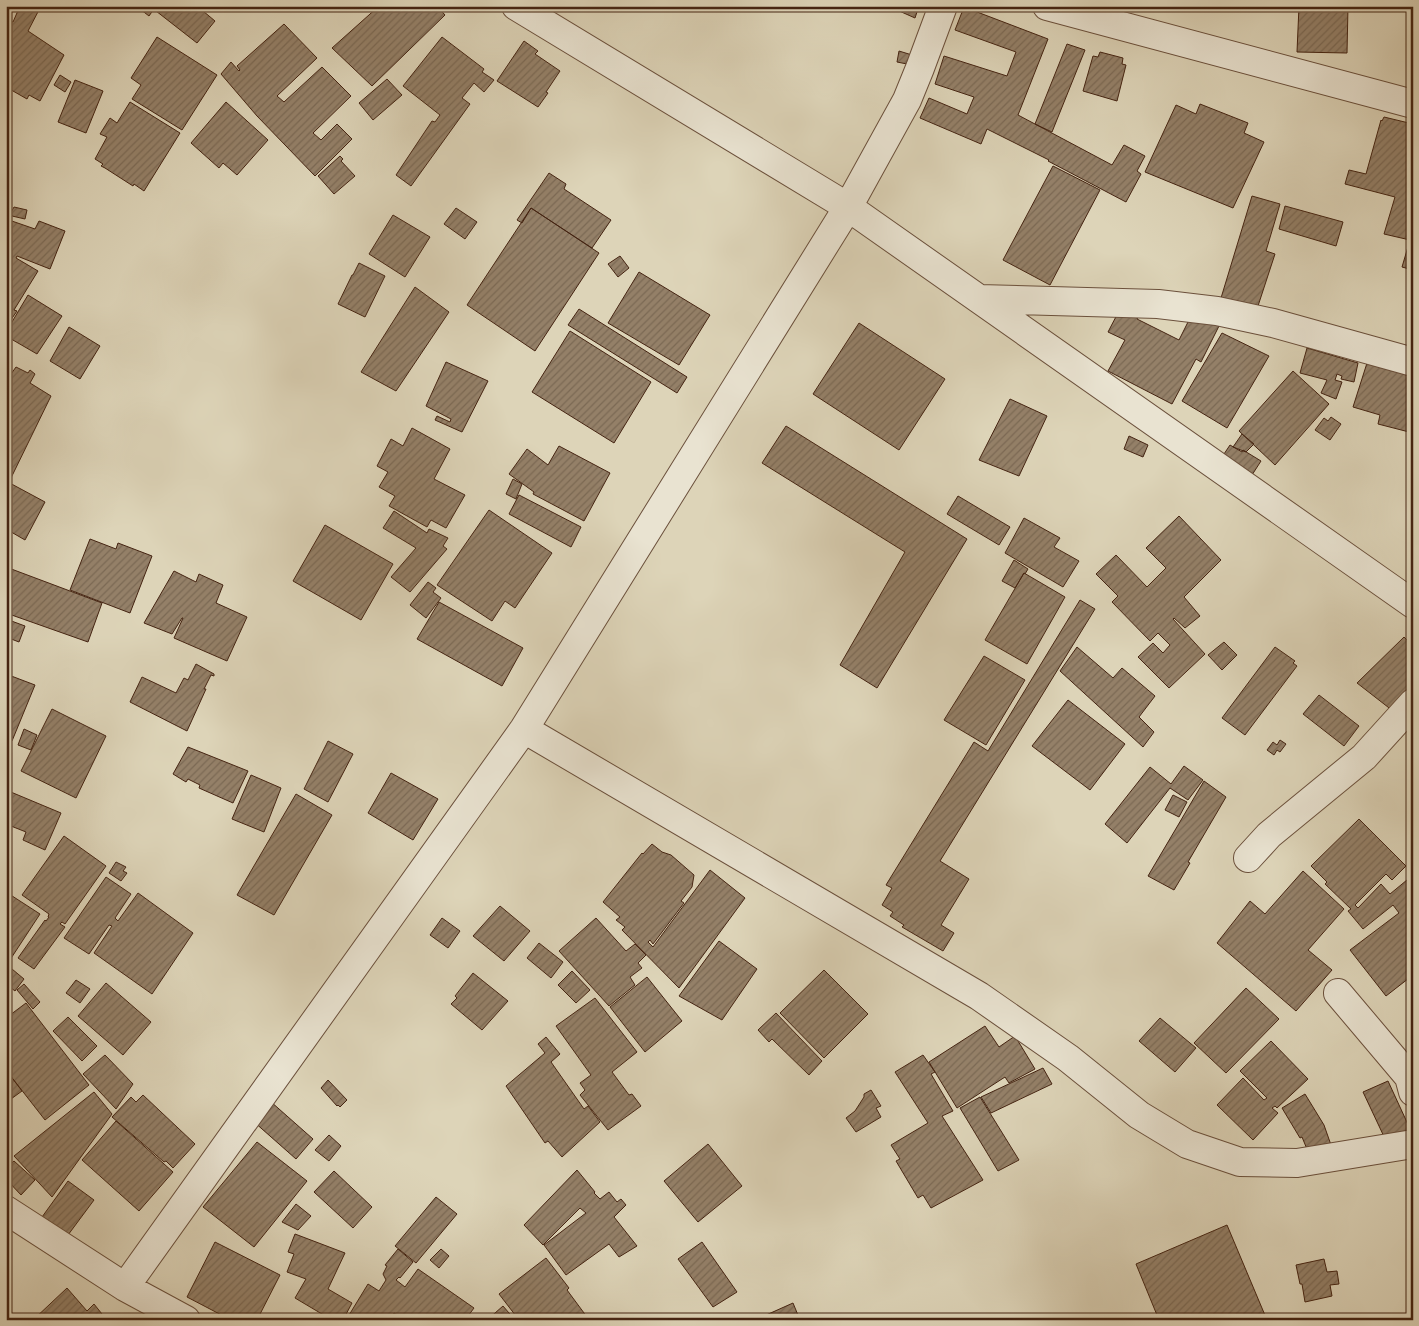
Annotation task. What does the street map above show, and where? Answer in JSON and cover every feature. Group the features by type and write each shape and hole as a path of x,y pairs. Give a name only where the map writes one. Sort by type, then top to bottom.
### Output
{"street":[{"path":"516,6 848,207 1413,604"},
{"path":"125,1287 524,729 848,207 907,100 943,6"},
{"path":"1047,6 1413,104"},
{"path":"979,299 1158,304 1217,311 1273,323 1413,362"},
{"path":"1248,858 1270,835 1364,758 1413,703"},
{"path":"524,729 979,996 1068,1058 1139,1115 1186,1144 1240,1162 1297,1163 1413,1144"},
{"path":"1338,993 1408,1077 1413,1092"},
{"path":"6,1210 125,1287 186,1320"}],"building":[{"path":"20,6 41,6 28,31 64,55 40,101 29,95 27,99 6,87 6,23 8,20 13,22"},
{"path":"136,6 156,6 149,16"},
{"path":"159,6 197,6 215,21 197,43 156,11"},
{"path":"379,6 437,6 445,15 372,86 332,48"},
{"path":"888,6 904,6 917,12 915,18"},
{"path":"904,6 919,6 917,12"},
{"path":"1299,6 1348,6 1347,53 1297,52"},
{"path":"964,7 1048,39 1018,115 1112,165 1124,145 1145,156 1137,171 1141,174 1126,202 987,129 981,144 920,118 929,98 967,114 974,97 935,84 944,56 1007,76 1016,52 955,30"},
{"path":"284,24 317,58 277,96 284,102 322,67 351,96 313,133 321,140 337,124 352,139 315,176 257,116 221,74 231,62 239,71 237,66"},
{"path":"157,37 217,75 182,130 132,99 141,85 131,78"},
{"path":"442,37 484,69 482,72 494,80 484,92 474,83 462,98 470,104 411,186 396,175 432,121 435,122 440,115 403,86"},
{"path":"524,41 538,51 535,54 560,71 538,107 497,81"},
{"path":"1067,44 1085,50 1052,132 1035,124"},
{"path":"899,51 912,55 911,60 908,60 907,64 897,62"},
{"path":"1100,52 1123,58 1122,64 1126,65 1117,101 1083,91 1093,56 1098,57"},
{"path":"60,75 71,82 65,92 54,85"},
{"path":"387,79 402,95 373,120 359,103"},
{"path":"75,80 103,91 86,133 58,122"},
{"path":"130,102 180,133 144,191 101,166 103,164 95,159 107,137 100,134 110,118 117,123"},
{"path":"226,102 268,140 237,175 223,163 219,168 191,143"},
{"path":"1200,104 1248,123 1244,133 1264,142 1233,208 1145,172 1176,105 1196,114"},
{"path":"1384,117 1413,124 1413,270 1402,267 1410,240 1384,234 1395,197 1345,184 1349,170 1366,174 1381,120"},
{"path":"340,156 343,159 341,161 355,176 334,194 318,176"},
{"path":"1053,166 1100,190 1050,285 1003,260"},
{"path":"549,173 566,184 564,189 611,220 592,248 531,208 522,223 517,220"},
{"path":"1252,196 1280,204 1266,251 1275,254 1257,309 1221,298"},
{"path":"1285,206 1343,222 1336,246 1279,229"},
{"path":"14,207 27,210 25,219 10,214"},
{"path":"456,208 477,222 465,239 444,224"},
{"path":"531,208 599,253 535,351 467,305"},
{"path":"393,215 430,237 405,277 369,254"},
{"path":"6,219 35,229 39,221 65,231 50,269 17,256 16,258 38,271 14,310 17,311 6,327"},
{"path":"620,256 629,268 618,277 608,264"},
{"path":"359,263 385,276 365,317 338,304"},
{"path":"639,272 710,315 679,365 608,323"},
{"path":"415,287 449,312 396,391 361,372"},
{"path":"28,295 62,316 37,354 6,336 6,332"},
{"path":"579,309 687,377 677,393 568,325"},
{"path":"1120,309 1141,312 1137,319 1179,340 1190,318 1220,324 1201,362 1196,359 1172,404 1108,371 1125,340 1108,332"},
{"path":"859,323 945,379 899,450 813,394"},
{"path":"69,327 100,346 80,379 50,361"},
{"path":"570,331 651,382 614,443 532,392"},
{"path":"1222,333 1269,356 1227,428 1182,401"},
{"path":"1307,348 1358,363 1354,382 1341,379 1342,376 1337,374 1335,380 1342,382 1336,399 1321,393 1327,380 1300,373"},
{"path":"446,362 488,381 462,432 435,420 437,416 450,422 451,419 426,406"},
{"path":"1367,363 1413,375 1413,433 1378,424 1380,415 1353,407"},
{"path":"16,367 28,373 30,370 35,374 30,383 51,396 10,480 6,478 6,371 11,374"},
{"path":"1293,371 1329,404 1275,465 1239,431"},
{"path":"1010,399 1047,416 1019,476 979,460"},
{"path":"1331,417 1341,424 1330,440 1315,430 1324,418 1328,421"},
{"path":"786,426 967,539 877,688 840,665 905,552 762,463"},
{"path":"412,428 450,449 434,479 465,495 446,528 431,520 427,527 389,506 395,496 379,487 388,472 377,466 391,439 403,446"},
{"path":"1242,434 1254,444 1246,452 1233,447"},
{"path":"1129,436 1148,445 1143,457 1124,449"},
{"path":"1230,445 1242,452 1243,450 1261,461 1252,475 1224,454"},
{"path":"559,446 610,473 584,521 533,494 534,492 509,474 527,449 548,465"},
{"path":"513,479 522,484 516,499 506,494"},
{"path":"6,481 45,502 25,540 6,529"},
{"path":"519,495 581,527 571,547 509,514"},
{"path":"958,496 1010,527 999,545 947,514"},
{"path":"489,510 552,553 515,608 505,601 492,621 437,585"},
{"path":"394,511 427,533 429,529 448,538 443,546 447,549 410,592 391,577 416,548 383,528"},
{"path":"1179,516 1221,560 1184,597 1200,616 1185,628 1173,619 1205,654 1169,688 1138,657 1153,643 1163,653 1170,645 1158,633 1150,641 1112,602 1118,596 1096,574 1116,555 1147,587 1166,568 1146,548"},
{"path":"1024,518 1060,538 1054,547 1079,561 1063,587 1005,553"},
{"path":"325,525 393,564 361,620 293,581"},
{"path":"90,539 116,549 118,543 152,556 130,613 70,590"},
{"path":"1014,560 1028,569 1015,588 1002,581"},
{"path":"6,567 102,603 88,642 6,613"},
{"path":"174,571 196,582 199,574 223,585 216,603 247,617 227,661 174,638 183,618 172,634 144,623"},
{"path":"1024,573 1065,597 1027,664 985,640"},
{"path":"428,582 436,588 433,592 441,598 426,618 410,605"},
{"path":"1080,600 1095,609 940,861 969,879 941,925 954,933 943,951 902,927 904,925 890,916 893,912 882,905 892,888 886,885 974,742 988,751"},
{"path":"439,602 523,648 502,686 417,639"},
{"path":"6,619 25,626 19,642 6,637"},
{"path":"1404,637 1413,646 1413,691 1393,711 1357,683"},
{"path":"1224,642 1237,655 1222,670 1208,655"},
{"path":"1077,647 1113,678 1122,668 1155,696 1139,717 1154,732 1143,747 1060,671"},
{"path":"1275,647 1295,661 1293,663 1297,666 1245,735 1222,718"},
{"path":"984,656 1025,680 986,745 944,720"},
{"path":"196,664 214,674 214,676 211,675 204,689 206,689 187,731 130,702 142,677 176,693 184,678 188,680"},
{"path":"6,674 35,685 12,741 6,738"},
{"path":"1319,695 1359,726 1344,746 1303,714"},
{"path":"1068,700 1125,744 1090,790 1032,746"},
{"path":"52,709 106,736 76,798 21,771"},
{"path":"24,729 37,735 31,750 18,745"},
{"path":"1280,740 1286,744 1280,752 1277,750 1274,755 1267,750 1273,742 1277,745"},
{"path":"328,741 353,754 328,802 304,789"},
{"path":"188,747 248,771 233,803 199,788 200,785 188,779 186,782 173,774"},
{"path":"1184,766 1203,780 1188,800 1170,788 1127,843 1105,824 1150,767 1171,784"},
{"path":"391,773 438,799 413,840 368,813"},
{"path":"251,775 281,788 264,832 232,819"},
{"path":"1204,781 1226,797 1174,890 1148,876"},
{"path":"6,790 61,813 45,850 23,840 26,832 6,824"},
{"path":"296,794 332,815 274,915 237,895"},
{"path":"1173,795 1187,802 1179,817 1165,810"},
{"path":"1359,819 1406,866 1392,880 1386,874 1355,905 1358,908 1381,884 1390,894 1413,875 1413,975 1386,996 1350,950 1399,913 1393,905 1363,929 1348,911 1351,909 1325,884 1327,882 1311,866"},
{"path":"64,836 106,866 65,924 62,922 60,924 65,927 34,969 18,958 49,917 49,914 22,895"},
{"path":"652,844 662,852 671,855 694,875 692,887 681,901 684,903 653,944 650,940 648,942 653,947 710,870 745,898 679,988 622,930 625,927 616,920 620,917 603,902 642,853"},
{"path":"116,862 126,867 123,871 127,873 121,881 109,873"},
{"path":"1303,871 1344,909 1308,950 1332,970 1296,1011 1217,943 1250,901 1265,914"},
{"path":"106,877 131,894 115,918 118,921 138,893 193,933 152,994 94,953 112,926 109,925 89,954 64,938"},
{"path":"6,892 40,914 6,966"},
{"path":"500,906 530,931 504,961 473,936"},
{"path":"442,918 460,931 448,948 430,935"},
{"path":"596,918 626,951 635,944 646,955 638,963 642,968 630,977 635,985 609,1006 559,951"},
{"path":"719,941 757,969 722,1020 679,996"},
{"path":"539,943 563,962 551,978 527,958"},
{"path":"12,969 24,979 15,991 6,984 6,976"},
{"path":"824,970 868,1014 824,1058 780,1013"},
{"path":"572,971 590,990 576,1003 558,985"},
{"path":"473,973 508,1001 482,1030 451,1004"},
{"path":"647,977 682,1021 645,1052 610,1007"},
{"path":"76,980 90,989 80,1003 66,993"},
{"path":"106,983 151,1022 123,1055 78,1016"},
{"path":"24,984 40,1002 33,1009 17,990"},
{"path":"1246,988 1279,1019 1226,1073 1194,1043"},
{"path":"595,998 637,1052 612,1072 629,1095 632,1094 641,1106 608,1130 580,1095 585,1090 580,1083 591,1075 556,1026"},
{"path":"26,1003 89,1085 45,1120 6,1070 6,1018"},
{"path":"776,1013 822,1061 809,1075 772,1039 769,1042 758,1030"},
{"path":"68,1017 97,1046 82,1061 53,1031"},
{"path":"1160,1018 1196,1048 1175,1072 1139,1041"},
{"path":"985,1026 999,1047 1015,1036 1035,1069 1009,1083 1005,1077 957,1108 929,1062"},
{"path":"546,1037 560,1054 551,1062 584,1109 588,1106 600,1122 562,1157 548,1141 545,1143 506,1086 545,1053 538,1044"},
{"path":"1271,1041 1308,1079 1277,1108 1275,1106 1272,1108 1278,1113 1253,1140 1217,1105 1243,1078 1264,1100 1267,1098 1240,1071"},
{"path":"105,1055 133,1084 116,1109 83,1074"},
{"path":"923,1055 935,1072 931,1074 953,1111 942,1116 983,1180 931,1208 923,1195 918,1198 896,1161 900,1159 891,1145 928,1123 895,1072"},
{"path":"1043,1068 1052,1084 991,1113 981,1097"},
{"path":"6,1070 22,1091 11,1099 6,1093"},
{"path":"328,1080 347,1100 340,1107 321,1088"},
{"path":"1388,1081 1411,1131 1387,1143 1363,1092"},
{"path":"871,1090 881,1106 876,1108 881,1117 856,1132 846,1118 855,1111 864,1094"},
{"path":"94,1092 112,1114 52,1197 14,1156"},
{"path":"1305,1094 1324,1125 1331,1145 1309,1154 1302,1137 1300,1138 1282,1108"},
{"path":"143,1095 195,1144 173,1168 112,1117 131,1097 136,1102"},
{"path":"980,1097 1019,1160 998,1171 960,1108"},
{"path":"270,1101 313,1139 296,1159 253,1121"},
{"path":"116,1121 173,1172 139,1211 82,1160"},
{"path":"329,1135 341,1146 329,1161 315,1150"},
{"path":"257,1142 307,1181 254,1247 203,1207"},
{"path":"708,1144 742,1186 698,1222 664,1181"},
{"path":"14,1161 35,1180 21,1195 6,1179 6,1168"},
{"path":"577,1170 600,1199 609,1192 617,1202 621,1199 626,1205 614,1217 637,1246 619,1257 609,1244 566,1275 544,1245 586,1213 580,1208 543,1245 524,1225"},
{"path":"334,1171 372,1207 353,1228 314,1192"},
{"path":"68,1181 94,1200 68,1235 42,1217"},
{"path":"436,1197 457,1214 416,1263 395,1246"},
{"path":"296,1204 311,1216 298,1230 282,1222"},
{"path":"1227,1225 1267,1320 1159,1320 1136,1264"},
{"path":"295,1234 345,1253 328,1289 352,1303 343,1320 332,1320 295,1298 306,1279 287,1272 294,1254 288,1252"},
{"path":"215,1242 280,1275 257,1320 231,1320 187,1297"},
{"path":"702,1242 737,1292 713,1307 678,1259"},
{"path":"398,1249 413,1262 400,1278 396,1280 405,1287 418,1269 474,1308 465,1320 404,1320 394,1313 390,1320 346,1320 368,1284 379,1291 386,1280 383,1274 387,1266 385,1265"},
{"path":"441,1249 449,1256 439,1268 430,1260"},
{"path":"546,1258 569,1288 567,1290 587,1317 584,1320 519,1320 499,1294"},
{"path":"1324,1259 1327,1272 1337,1271 1339,1284 1330,1285 1332,1296 1305,1302 1296,1265"},
{"path":"67,1288 87,1311 94,1304 102,1314 96,1320 33,1320"},
{"path":"793,1303 800,1320 755,1320"},
{"path":"503,1306 515,1320 487,1320"}]}
